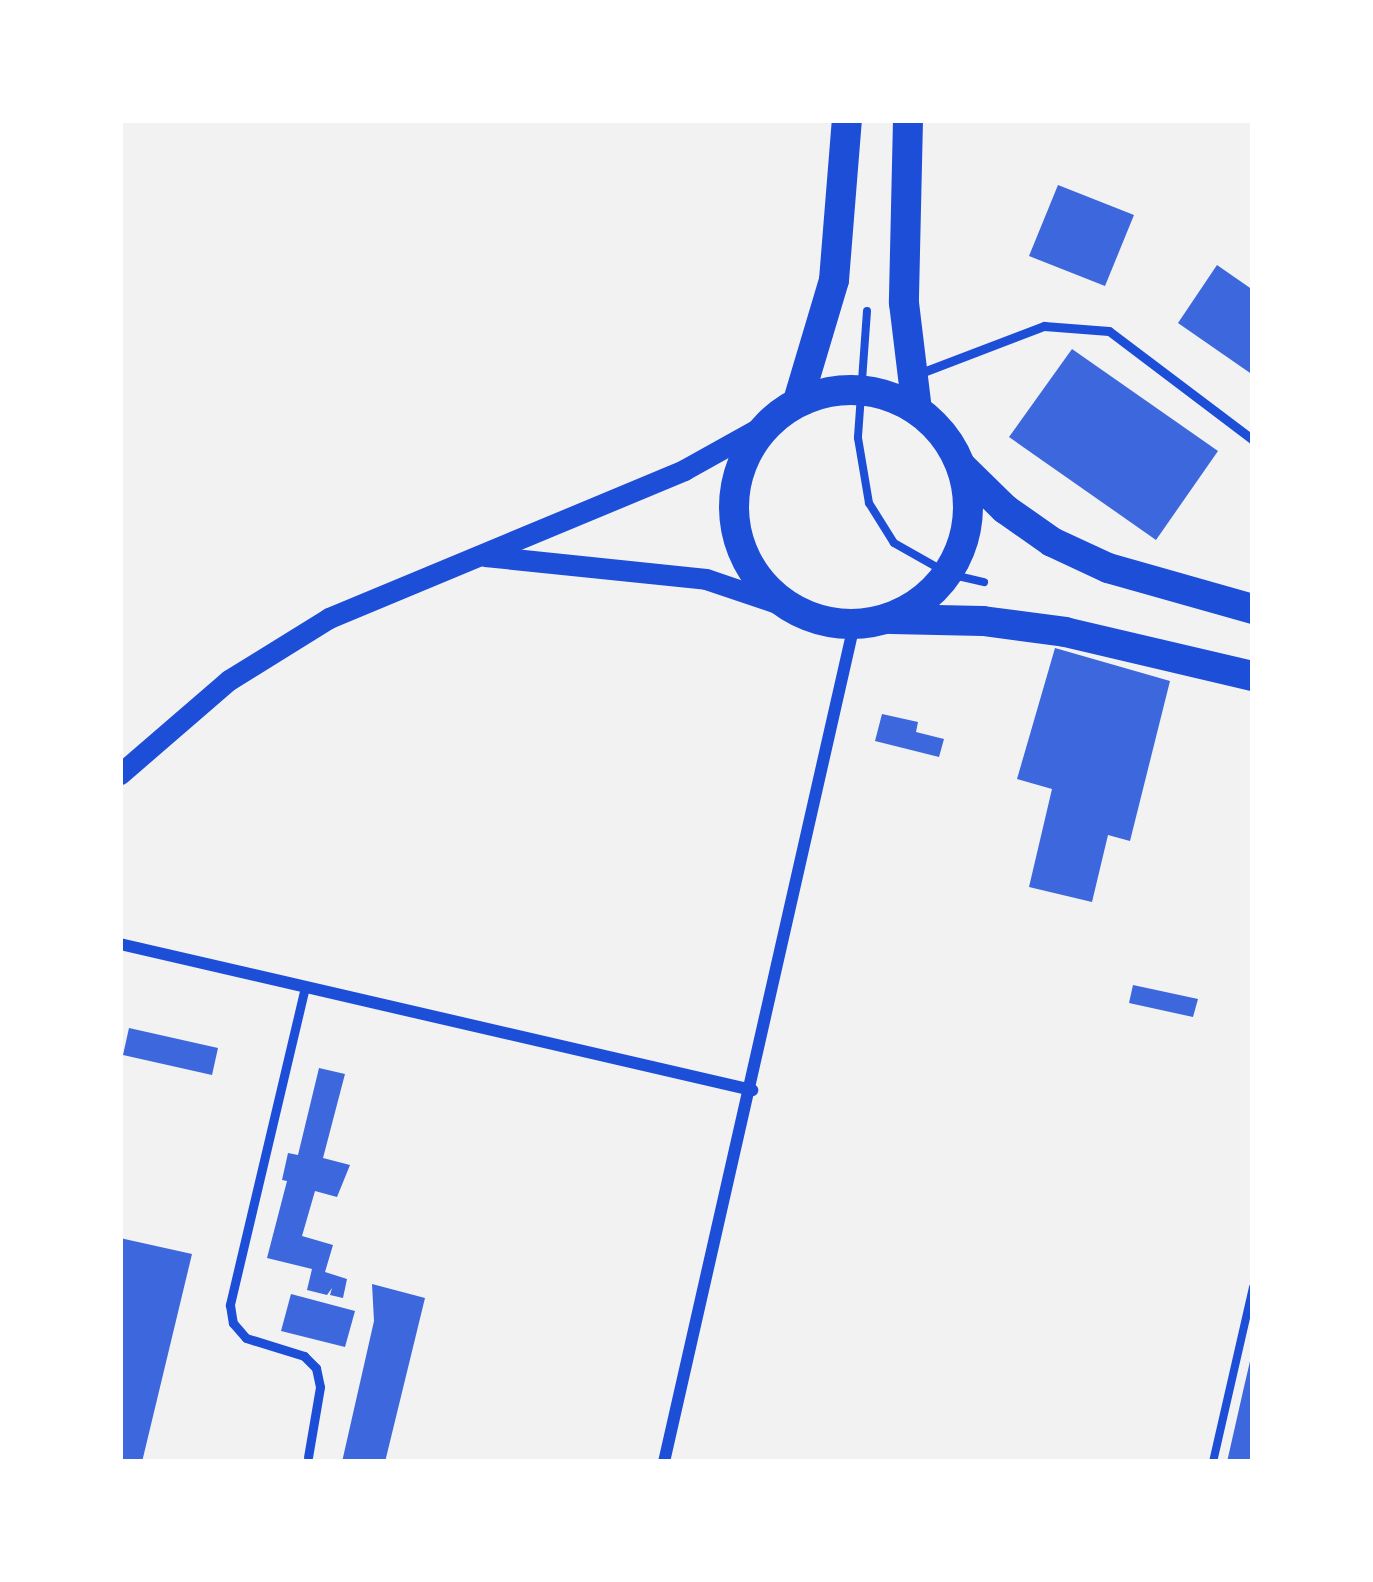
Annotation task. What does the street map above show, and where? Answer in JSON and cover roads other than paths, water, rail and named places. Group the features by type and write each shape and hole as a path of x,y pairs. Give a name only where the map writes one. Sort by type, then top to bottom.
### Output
{"highway":[{"path":"798,401 834,280 847,120"},
{"path":"908,120 904,303 917,410"},
{"path":"891,619 924,601 949,574 965,540 970,503 962,467 944,435 917,410 879,393 838,390 798,401 765,425 742,459 732,499 736,540 754,577 783,605 817,620 854,625 891,619 982,621 1065,632 1253,676"},
{"path":"962,467 1006,509 1052,542 1108,568 1253,609"}],"street":[{"path":"120,774 173,724 281,645 385,591 484,556 684,470 765,425"},
{"path":"484,556 706,579 783,605"},
{"path":"664,1462 854,625"},
{"path":"120,944 752,1090"}],"lane":[{"path":"913,376 1044,326 1109,331 1253,440"},
{"path":"305,987 230,1305 232,1323 246,1338 304,1356 316,1368 320,1387 308,1457"}]}
